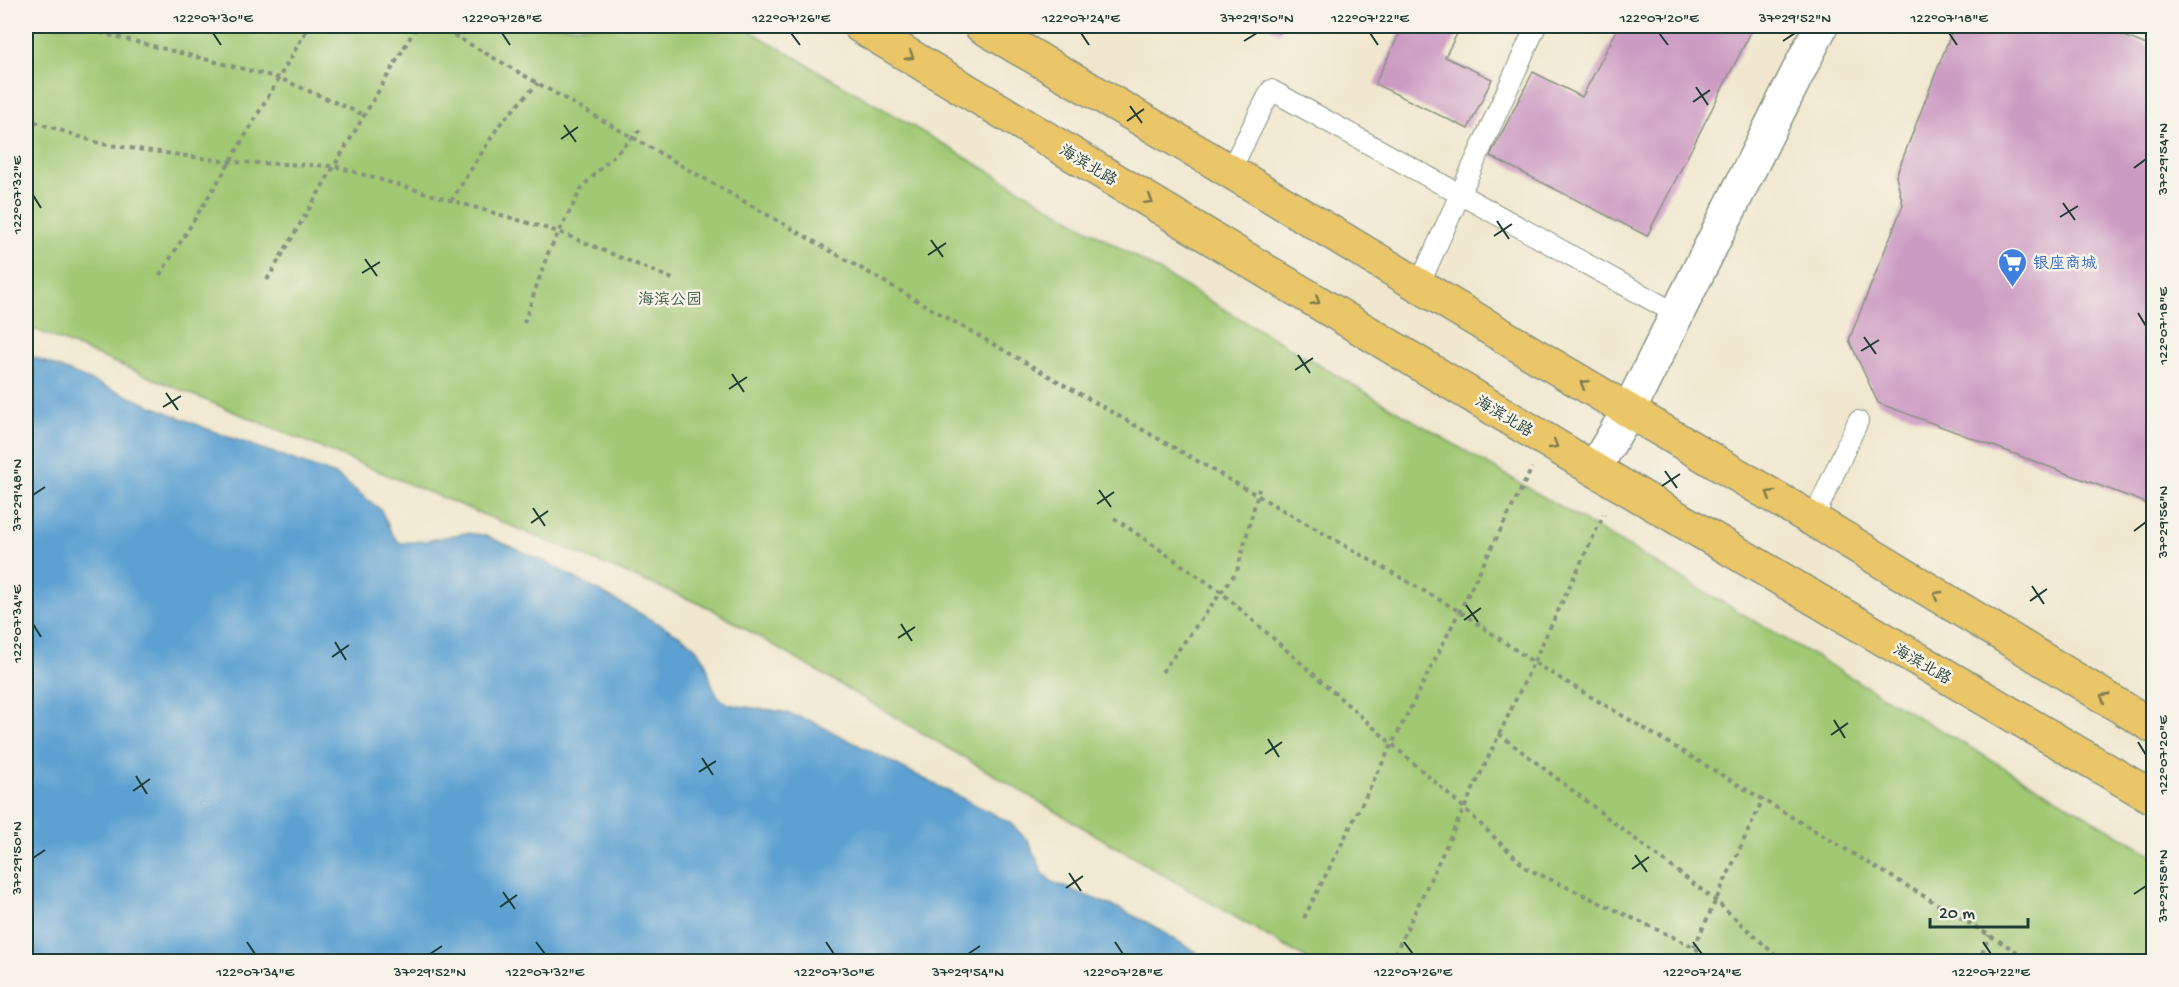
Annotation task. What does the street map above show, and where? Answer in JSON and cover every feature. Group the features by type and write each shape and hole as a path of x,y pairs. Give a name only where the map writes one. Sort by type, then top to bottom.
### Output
{"main road":[{"name":"海滨北路","path":"860,26 1547,441 2154,798"},
{"path":"981,26 1230,171 2154,727"}],"street":[{"path":"1594,469 1629,410 1821,26"}],"lane":[{"path":"1419,285 1536,26"},
{"path":"1230,171 1271,90 1677,314"},
{"path":"1813,520 1858,421"}],"path":[{"path":"74,26 279,78 364,115"},
{"path":"160,275 230,162 309,26"},
{"path":"267,280 417,26"},
{"path":"438,26 1459,611 1533,662 2034,962"},
{"path":"451,201 500,124 538,83"},
{"path":"26,119 102,144 230,162 334,166 559,232 675,280"},
{"path":"524,323 548,253 583,186 640,130"},
{"path":"1304,918 1522,484 1547,441"},
{"path":"1391,962 1596,528 1622,485"},
{"path":"1162,672 1237,571 1259,489"},
{"path":"1114,518 1221,592 1464,808 1526,868 1694,947 1712,962"},
{"path":"1499,734 1716,901 1783,962"},
{"path":"1694,947 1763,799"},
{"path":"1979,962 1989,935"}],"green space":[{"name":"海滨公园","path":"26,26 742,26 2153,855 2153,961 1310,961 710,608 26,326"}],"water":[{"path":"26,354 215,432 336,475 381,510 392,534 400,543 425,541 465,533 484,535 544,561 688,642 699,651 704,659 715,692 723,701 778,711 809,720 1009,822 1028,841 1043,873 1052,882 1120,909 1150,924 1210,961 26,961"}],"building":[{"path":"1267,26 1284,26 1279,33"},
{"path":"1403,26 1461,26 1445,57 1492,79 1468,129 1375,84"},
{"path":"1619,26 1754,26 1647,236 1490,156 1533,72 1582,97"},
{"name":"银座商城","path":"1954,26 2099,26 2154,48 2154,506 1878,403 1849,340 1903,205 1896,176"}],"place":[{"name":"银座商城","path":"2012,288"}]}
